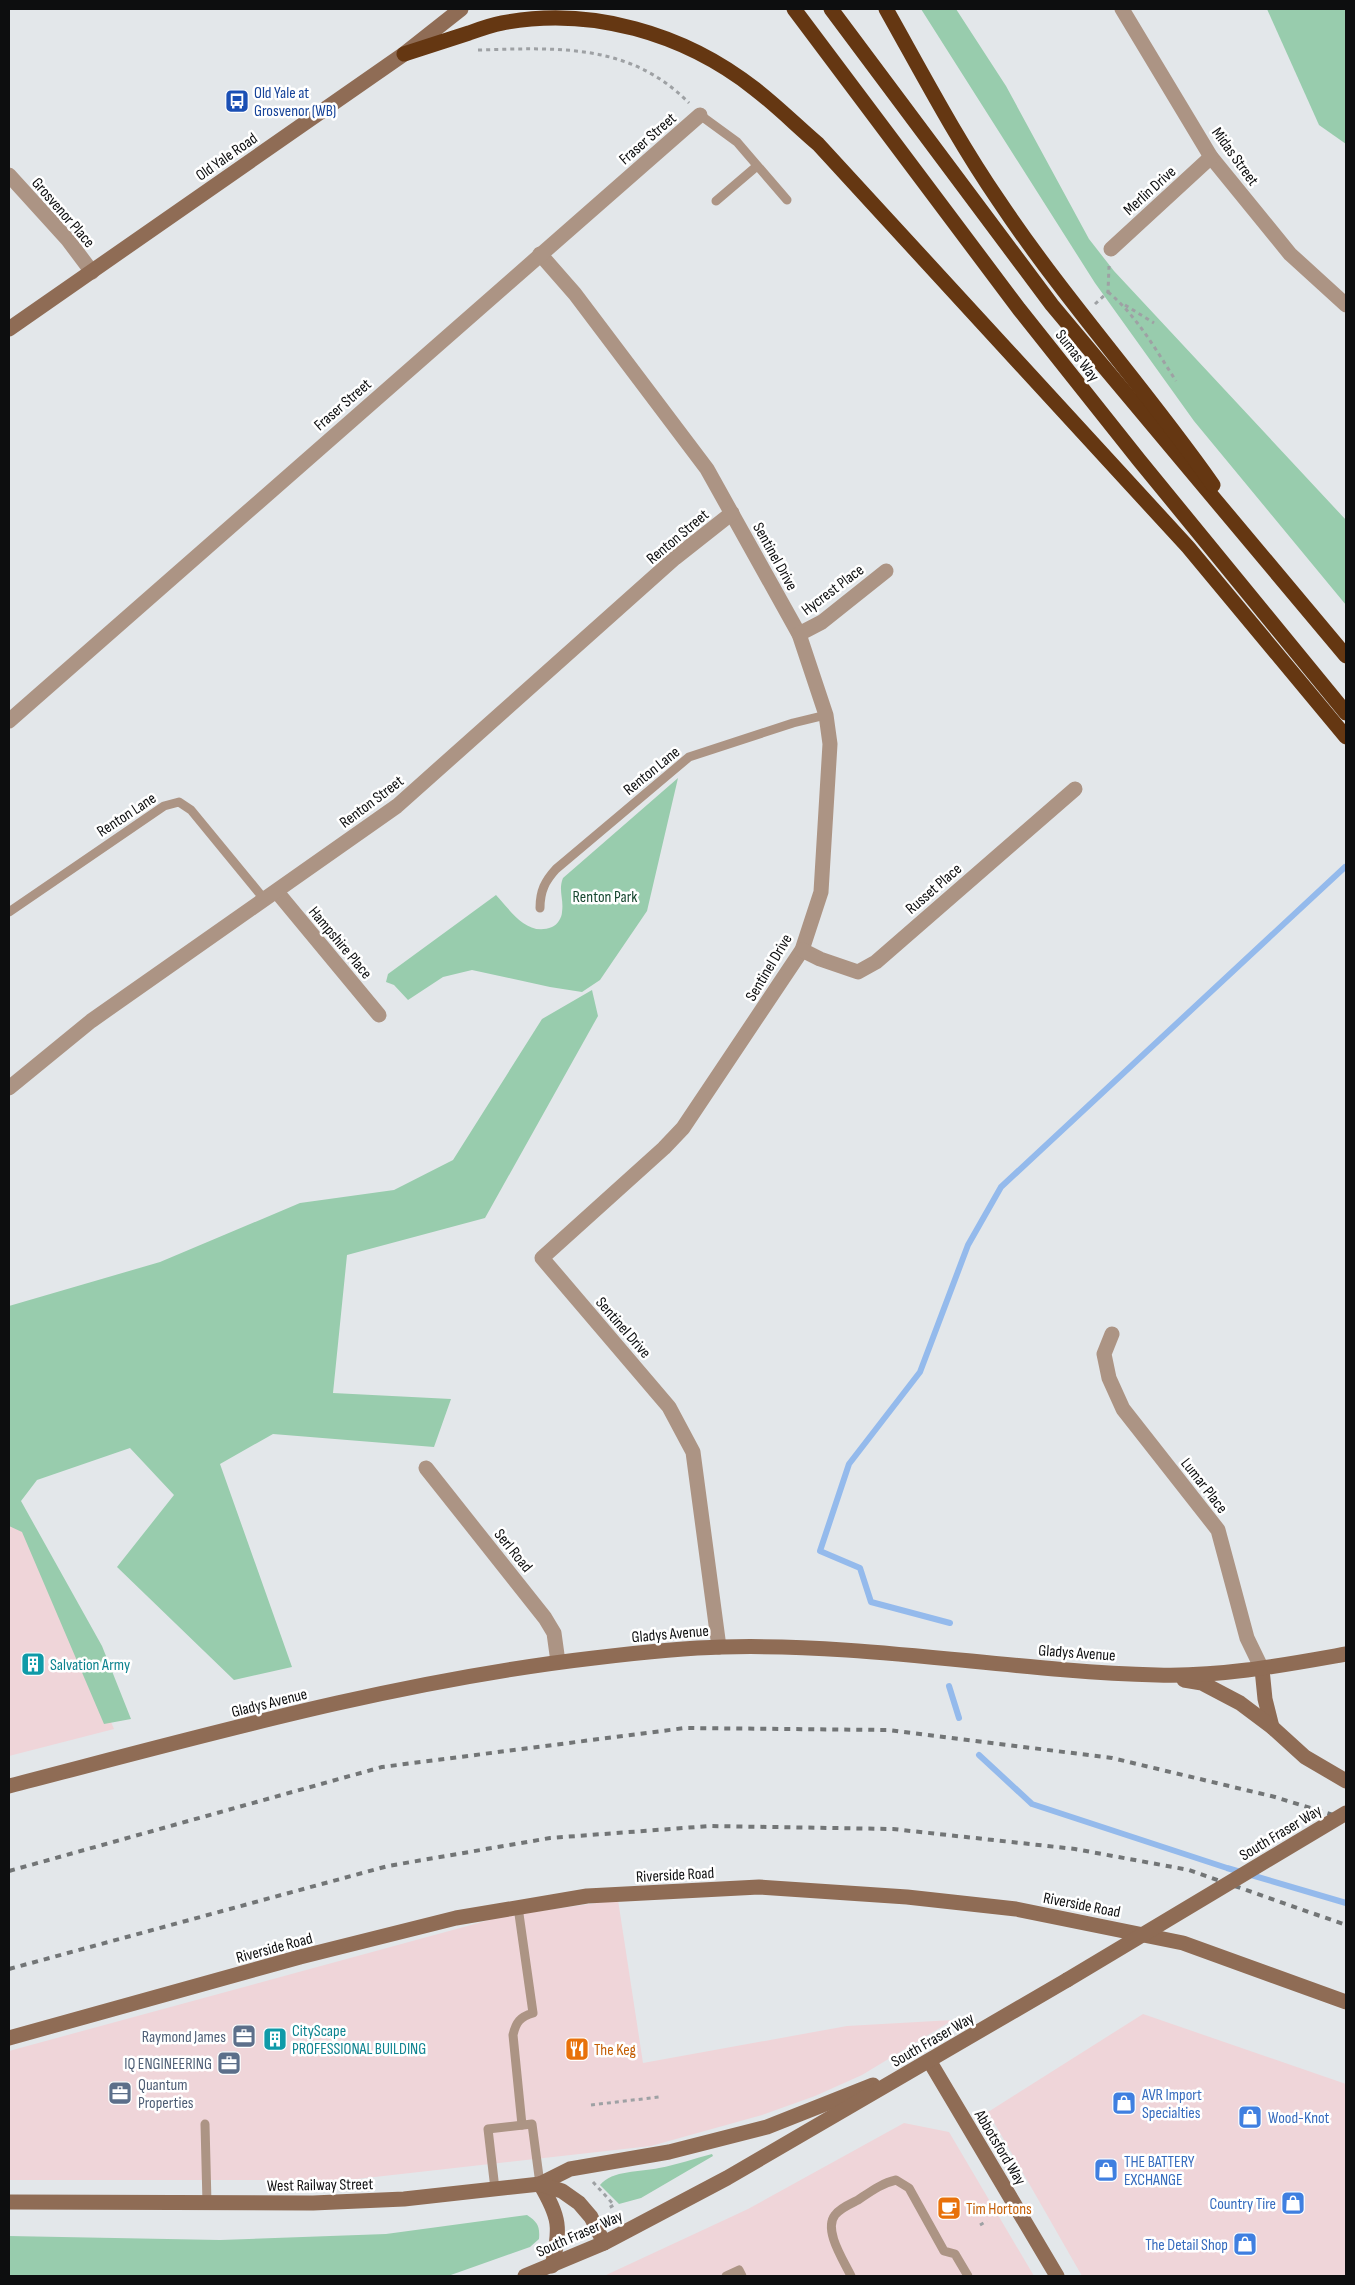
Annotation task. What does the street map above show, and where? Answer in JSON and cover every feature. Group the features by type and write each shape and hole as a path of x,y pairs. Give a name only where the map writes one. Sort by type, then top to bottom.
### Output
{"highway":[{"name":"Sumas Way","path":"794,9 1019,309 1346,713"},
{"name":"Sumas Way","path":"831,9 1052,305 1346,656"},
{"path":"886,9 999,201 1082,315 1186,447 1274,572"},
{"path":"404,54 499,23 547,16 581,18 617,23 653,34 718,65 754,88 831,159 1188,547 1346,736"}],"street":[{"name":"Old Yale Road","path":"9,329 404,54 461,9"},
{"name":"Midas Street","path":"1122,9 1212,157 1290,254 1346,305"},
{"name":"Fraser Street","path":"9,722 700,115"},
{"name":"Merlin Drive","path":"1111,249 1212,157"},
{"name":"Grosvenor Place","path":"9,175 68,240 92,272"},
{"name":"Sentinel Drive","path":"540,254 575,294 702,463 732,513 799,634 826,715 830,744 821,892 802,950 683,1128 664,1148 542,1258 669,1407 693,1452 719,1647"},
{"name":"Renton Street","path":"9,1088 91,1021 397,806 675,558 732,513"},
{"name":"Hycrest Place","path":"799,634 822,622 886,571"},
{"name":"Russet Place","path":"802,950 820,960 858,972 876,962 1075,789"},
{"name":"Hampshire Place","path":"271,896 379,1014"},
{"name":"Lumar Place","path":"1112,1334 1104,1354 1109,1378 1123,1409 1218,1530 1247,1638 1262,1669"},
{"name":"Serl Road","path":"426,1468 545,1618 554,1633 558,1662"},
{"name":"Gladys Avenue","path":"9,1786 384,1691 558,1662 643,1652 719,1647 805,1647 1079,1671 1160,1675 1262,1669 1346,1654"},
{"path":"1262,1669 1265,1699 1272,1727"},
{"path":"1160,1675 1202,1683 1240,1703 1272,1727 1305,1757 1346,1781"},
{"name":"South Fraser Way","path":"525,2276 604,2243 727,2178 930,2062 1346,1813"},
{"name":"Riverside Road","path":"9,2038 300,1957 456,1918 587,1896 759,1887 907,1897 1016,1909 1183,1942 1346,2002"},
{"path":"552,2266 559,2229 553,2206 540,2184 570,2169 669,2152 767,2127 930,2062"},
{"name":"Abbotsford Way","path":"930,2062 1057,2276"},
{"name":"West Railway Street","path":"9,2202 207,2203 404,2199 540,2184 562,2191 579,2203 591,2217 604,2243"}],"lane":[{"path":"700,115 737,142 787,200"},
{"path":"716,201 757,166"},
{"name":"Renton Lane","path":"540,908 540,896 545,881 556,869 689,757 793,723 826,715"},
{"name":"Renton Lane","path":"9,912 164,806 178,802 191,810 271,896"},
{"path":"518,1907 533,2013 522,2017 516,2024 513,2035 522,2125"},
{"path":"205,2124 207,2203"},
{"path":"495,2189 488,2129 522,2125 532,2124 540,2184"},
{"path":"851,2276 831,2233 830,2224 835,2215 842,2209 887,2182 896,2180 904,2183 909,2188 944,2250 955,2254 968,2276"},
{"path":"726,2276 739,2270 742,2276"}],"path":[{"path":"472,50 557,48 617,58 660,78 690,104"},
{"path":"1082,315 1108,292 1111,249"},
{"path":"1108,292 1122,304 1154,323"},
{"path":"1122,304 1156,349 1176,381"},
{"path":"592,2105 659,2097"},
{"path":"980,2225 987,2221"}],"shaded area":[{"path":"9,1503 22,1512 114,1729 9,1756"},
{"path":"618,1900 643,2063 847,2026 953,2020 862,2075 815,2096 762,2115 651,2146 348,2180 9,2180 9,2051 504,1916"},
{"path":"1143,2014 1346,2084 1346,2276 1082,2276 988,2112"},
{"path":"904,2123 949,2132 1034,2276 604,2276 748,2209"}],"green space":[{"path":"921,9 956,9 1006,86 1089,239 1114,271 1346,520 1346,605 1194,421 1095,283"},
{"path":"1267,9 1346,9 1346,144 1319,125"},
{"name":"Renton Park","path":"678,778 647,911 600,980 582,992 472,970 443,977 408,1000 394,985 386,982 388,974 496,895 520,921 527,925 543,929 554,926 562,914 561,887 563,878"},
{"path":"592,990 598,1016 485,1218 347,1255 333,1393 451,1399 434,1447 273,1434 220,1464 292,1667 234,1680 117,1567 174,1495 130,1448 37,1480 21,1501 102,1646 131,1719 104,1724 22,1532 9,1526 9,1306 160,1262 300,1203 394,1190 453,1160 542,1019"},
{"path":"712,2154 713,2156 641,2198 619,2204 600,2185 605,2180 619,2174 666,2167"},
{"path":"527,2215 534,2220 539,2231 539,2239 530,2247 448,2276 9,2276 9,2236 220,2240 386,2234"}],"waterway":[{"path":"950,1623 871,1602 860,1568 820,1551 849,1464 920,1372 968,1245 1001,1187 1345,867"},
{"path":"949,1686 959,1718"},
{"path":"979,1755 1032,1804 1227,1868 1346,1903"}],"railway":[{"path":"9,1871 382,1767 685,1728 888,1730 1112,1758 1275,1797 1346,1819"},
{"path":"9,1969 388,1866 550,1838 710,1826 893,1829 1075,1849 1189,1870 1346,1925"}],"place":[{"name":"Old Yale at Grosvenor (WB)","path":"237,101"},
{"name":"Salvation Army","path":"33,1664"},
{"name":"Raymond James","path":"244,2036"},
{"name":"CityScape PROFESSIONAL BUILDING","path":"275,2039"},
{"name":"The Keg","path":"577,2049"},
{"name":"IQ ENGINEERING","path":"229,2063"},
{"name":"Quantum Properties","path":"120,2093"},
{"name":"AVR Import Specialties","path":"1124,2103"},
{"name":"Wood-Knot","path":"1250,2117"},
{"name":"THE BATTERY EXCHANGE","path":"1106,2170"},
{"name":"Country Tire","path":"1293,2203"},
{"name":"Tim Hortons","path":"949,2208"},
{"name":"The Detail Shop","path":"1245,2244"}]}
